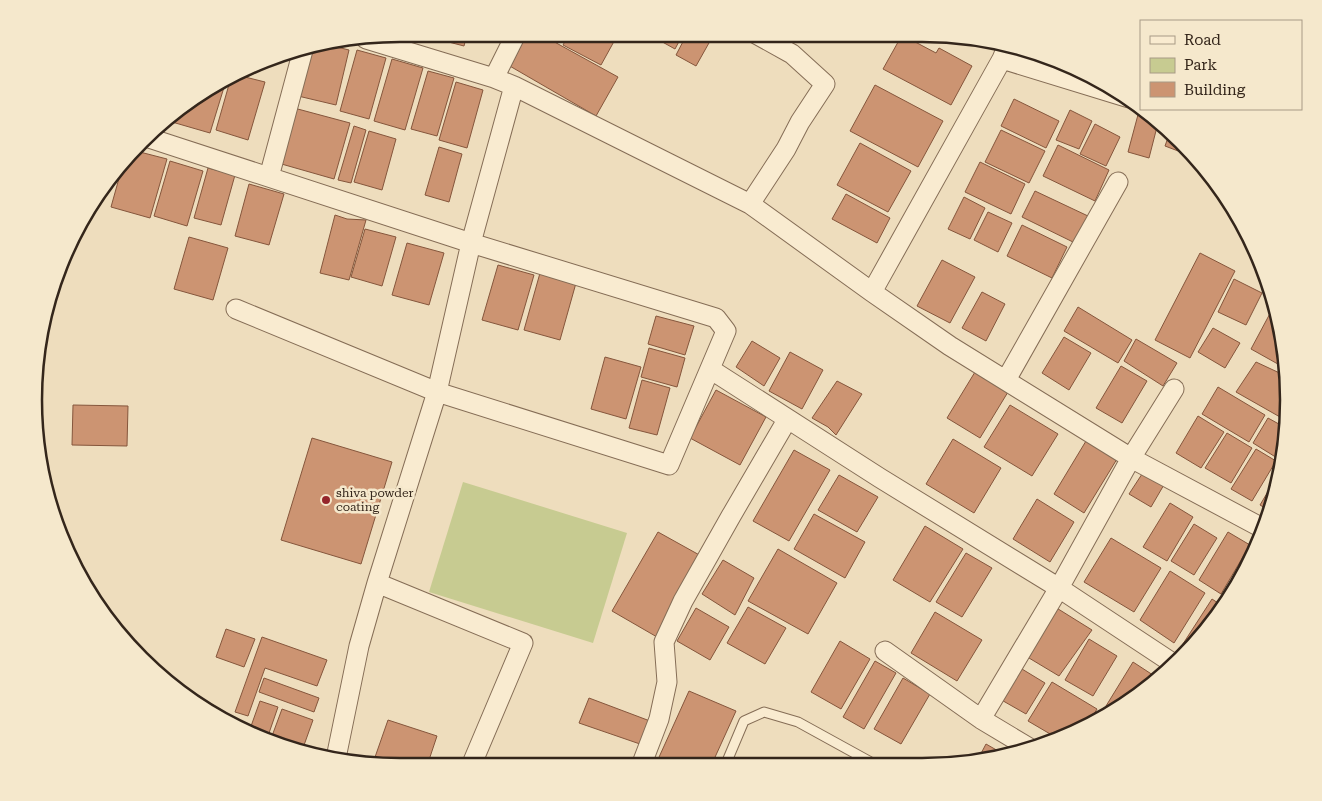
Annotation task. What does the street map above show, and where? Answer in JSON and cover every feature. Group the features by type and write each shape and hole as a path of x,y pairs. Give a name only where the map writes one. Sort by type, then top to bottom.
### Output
{"street":[{"path":"494,78 512,42"},
{"path":"750,204 825,84 792,54 770,42"},
{"path":"376,43 494,78 514,86 750,204 950,346 1131,458 1257,525"},
{"path":"872,292 1004,53 1087,83"},
{"path":"269,177 301,57"},
{"path":"337,753 359,646 437,392 470,243 514,86"},
{"path":"155,140 470,243 716,318 726,331 669,465 437,392 236,309"},
{"path":"1006,380 1118,182"},
{"path":"710,369 787,420 1060,588 1168,660"},
{"path":"981,719 1060,588 1131,458 1174,389"},
{"path":"644,758 659,719 667,682 664,642 684,601 731,516 787,420"},
{"path":"378,583 523,643 475,758"},
{"path":"885,651 981,719 1022,744"}],"lane":[{"path":"728,758 744,720 764,712 798,722 863,758"}],"green space":[{"path":"463,482 627,533 593,643 429,592"}],"building":[{"path":"449,42 465,42 464,46"},
{"path":"520,42 555,42 618,77 596,116 508,65"},
{"path":"565,42 614,42 601,65 563,45"},
{"path":"662,42 679,42 675,49"},
{"path":"683,42 710,42 696,66 676,55"},
{"path":"898,42 915,42 936,53 939,48 972,66 951,105 883,69"},
{"path":"340,48 349,50 336,105 298,96 308,55"},
{"path":"357,50 386,58 369,119 340,111"},
{"path":"1016,55 1051,67 1050,71 1015,58"},
{"path":"392,59 423,68 405,130 374,121"},
{"path":"428,71 454,78 437,136 411,129"},
{"path":"246,77 265,82 248,140 216,130 229,86"},
{"path":"456,82 483,90 467,148 439,140"},
{"path":"875,85 943,121 918,167 850,131"},
{"path":"224,89 210,133 174,123"},
{"path":"1014,99 1059,121 1046,148 1001,126"},
{"path":"294,108 350,123 334,179 278,163"},
{"path":"1070,110 1092,121 1079,149 1056,140"},
{"path":"1138,115 1156,130 1149,158 1128,152"},
{"path":"1095,124 1120,137 1106,166 1080,154"},
{"path":"354,126 366,130 351,183 338,180"},
{"path":"1001,130 1045,151 1029,183 985,162"},
{"path":"369,131 396,139 382,190 354,182"},
{"path":"1167,140 1179,151 1165,146"},
{"path":"860,143 911,171 888,212 837,185"},
{"path":"1058,145 1109,170 1095,201 1043,176"},
{"path":"439,147 462,154 449,202 425,195"},
{"path":"142,153 167,159 150,218 111,207 119,180"},
{"path":"170,161 203,171 187,226 154,216"},
{"path":"980,162 1025,184 1011,214 965,192"},
{"path":"208,168 235,175 221,225 194,218"},
{"path":"249,184 284,194 269,245 235,236"},
{"path":"1035,191 1088,216 1075,243 1022,217"},
{"path":"846,194 890,218 877,243 832,219"},
{"path":"964,197 985,208 970,239 948,229"},
{"path":"988,212 1012,223 998,252 974,240"},
{"path":"335,215 347,219 366,220 349,280 320,273"},
{"path":"1022,225 1067,247 1052,278 1007,256"},
{"path":"365,229 396,237 382,286 351,277"},
{"path":"189,237 228,248 213,300 174,289"},
{"path":"407,243 444,253 429,305 392,295"},
{"path":"1200,253 1235,271 1190,358 1155,340"},
{"path":"942,260 975,277 950,323 917,306"},
{"path":"498,265 534,275 518,330 482,320"},
{"path":"540,273 576,283 560,340 524,330"},
{"path":"1234,279 1262,293 1246,325 1218,312"},
{"path":"982,292 1005,304 986,341 962,328"},
{"path":"1078,307 1132,340 1118,363 1064,331"},
{"path":"1269,315 1277,364 1251,349"},
{"path":"656,316 694,326 685,355 648,344"},
{"path":"1213,328 1240,343 1225,368 1198,352"},
{"path":"1064,337 1091,353 1069,390 1042,373"},
{"path":"1136,339 1177,363 1163,386 1124,361"},
{"path":"752,341 780,358 764,386 736,367"},
{"path":"649,348 685,358 677,387 641,377"},
{"path":"790,352 823,370 802,409 769,391"},
{"path":"605,357 641,367 626,419 591,409"},
{"path":"1256,362 1278,372 1279,417 1236,392"},
{"path":"1121,366 1147,381 1122,423 1096,408"},
{"path":"975,372 1008,392 980,438 947,418"},
{"path":"642,380 670,388 657,435 629,428"},
{"path":"837,381 862,394 836,435 828,427 812,418"},
{"path":"1218,387 1265,415 1249,442 1202,414"},
{"path":"716,390 766,417 740,465 690,438"},
{"path":"73,405 128,406 127,446 72,445"},
{"path":"1010,405 1058,434 1032,476 984,447"},
{"path":"1198,416 1224,432 1201,468 1176,453"},
{"path":"1268,418 1279,424 1275,457 1253,443"},
{"path":"1227,433 1252,448 1231,483 1205,468"},
{"path":"312,438 392,462 361,564 281,540"},
{"path":"953,439 1001,468 974,513 926,484"},
{"path":"1086,441 1117,459 1084,513 1054,494"},
{"path":"1256,449 1274,460 1274,465 1252,501 1231,489"},
{"path":"794,450 830,470 789,541 753,521"},
{"path":"1144,471 1165,483 1151,507 1129,494"},
{"path":"839,475 878,497 857,532 818,510"},
{"path":"1267,493 1263,507 1260,505"},
{"path":"1037,499 1074,522 1050,562 1013,539"},
{"path":"1170,503 1193,517 1167,561 1143,547"},
{"path":"814,514 865,542 845,578 794,549"},
{"path":"1194,524 1217,538 1194,575 1171,561"},
{"path":"925,526 963,549 930,602 893,580"},
{"path":"658,532 703,557 657,637 612,611"},
{"path":"1228,532 1249,545 1221,594 1199,580"},
{"path":"1111,538 1161,568 1134,612 1084,582"},
{"path":"778,549 837,583 808,634 748,601"},
{"path":"966,553 992,568 962,617 936,602"},
{"path":"723,560 754,578 735,615 702,594"},
{"path":"1170,571 1205,593 1174,643 1140,620"},
{"path":"1212,599 1217,602 1191,637 1180,649"},
{"path":"748,607 786,628 765,664 727,643"},
{"path":"1055,607 1092,630 1059,676 1024,655"},
{"path":"696,608 729,627 710,660 677,641"},
{"path":"935,612 982,640 957,681 911,653"},
{"path":"226,629 255,639 244,667 216,657"},
{"path":"262,637 327,660 317,686 265,668 248,716 235,712"},
{"path":"1089,639 1117,656 1093,696 1065,680"},
{"path":"840,641 870,659 841,709 811,692"},
{"path":"875,661 896,673 864,729 843,717"},
{"path":"1133,662 1152,675 1120,698 1106,706"},
{"path":"1017,666 1045,683 1026,714 998,698"},
{"path":"264,678 319,698 314,712 259,692"},
{"path":"903,678 930,694 901,744 874,729"},
{"path":"1052,682 1097,709 1094,714 1080,722 1051,734 1028,721"},
{"path":"689,691 736,711 715,758 659,758"},
{"path":"589,698 650,721 640,744 579,723"},
{"path":"260,701 278,707 269,733 251,726"},
{"path":"282,709 313,720 304,745 272,735"},
{"path":"388,720 437,736 430,758 375,758"},
{"path":"986,744 997,750 991,752 981,753"}],"place":[{"name":"shiva powder coating","path":"326,500"}]}
